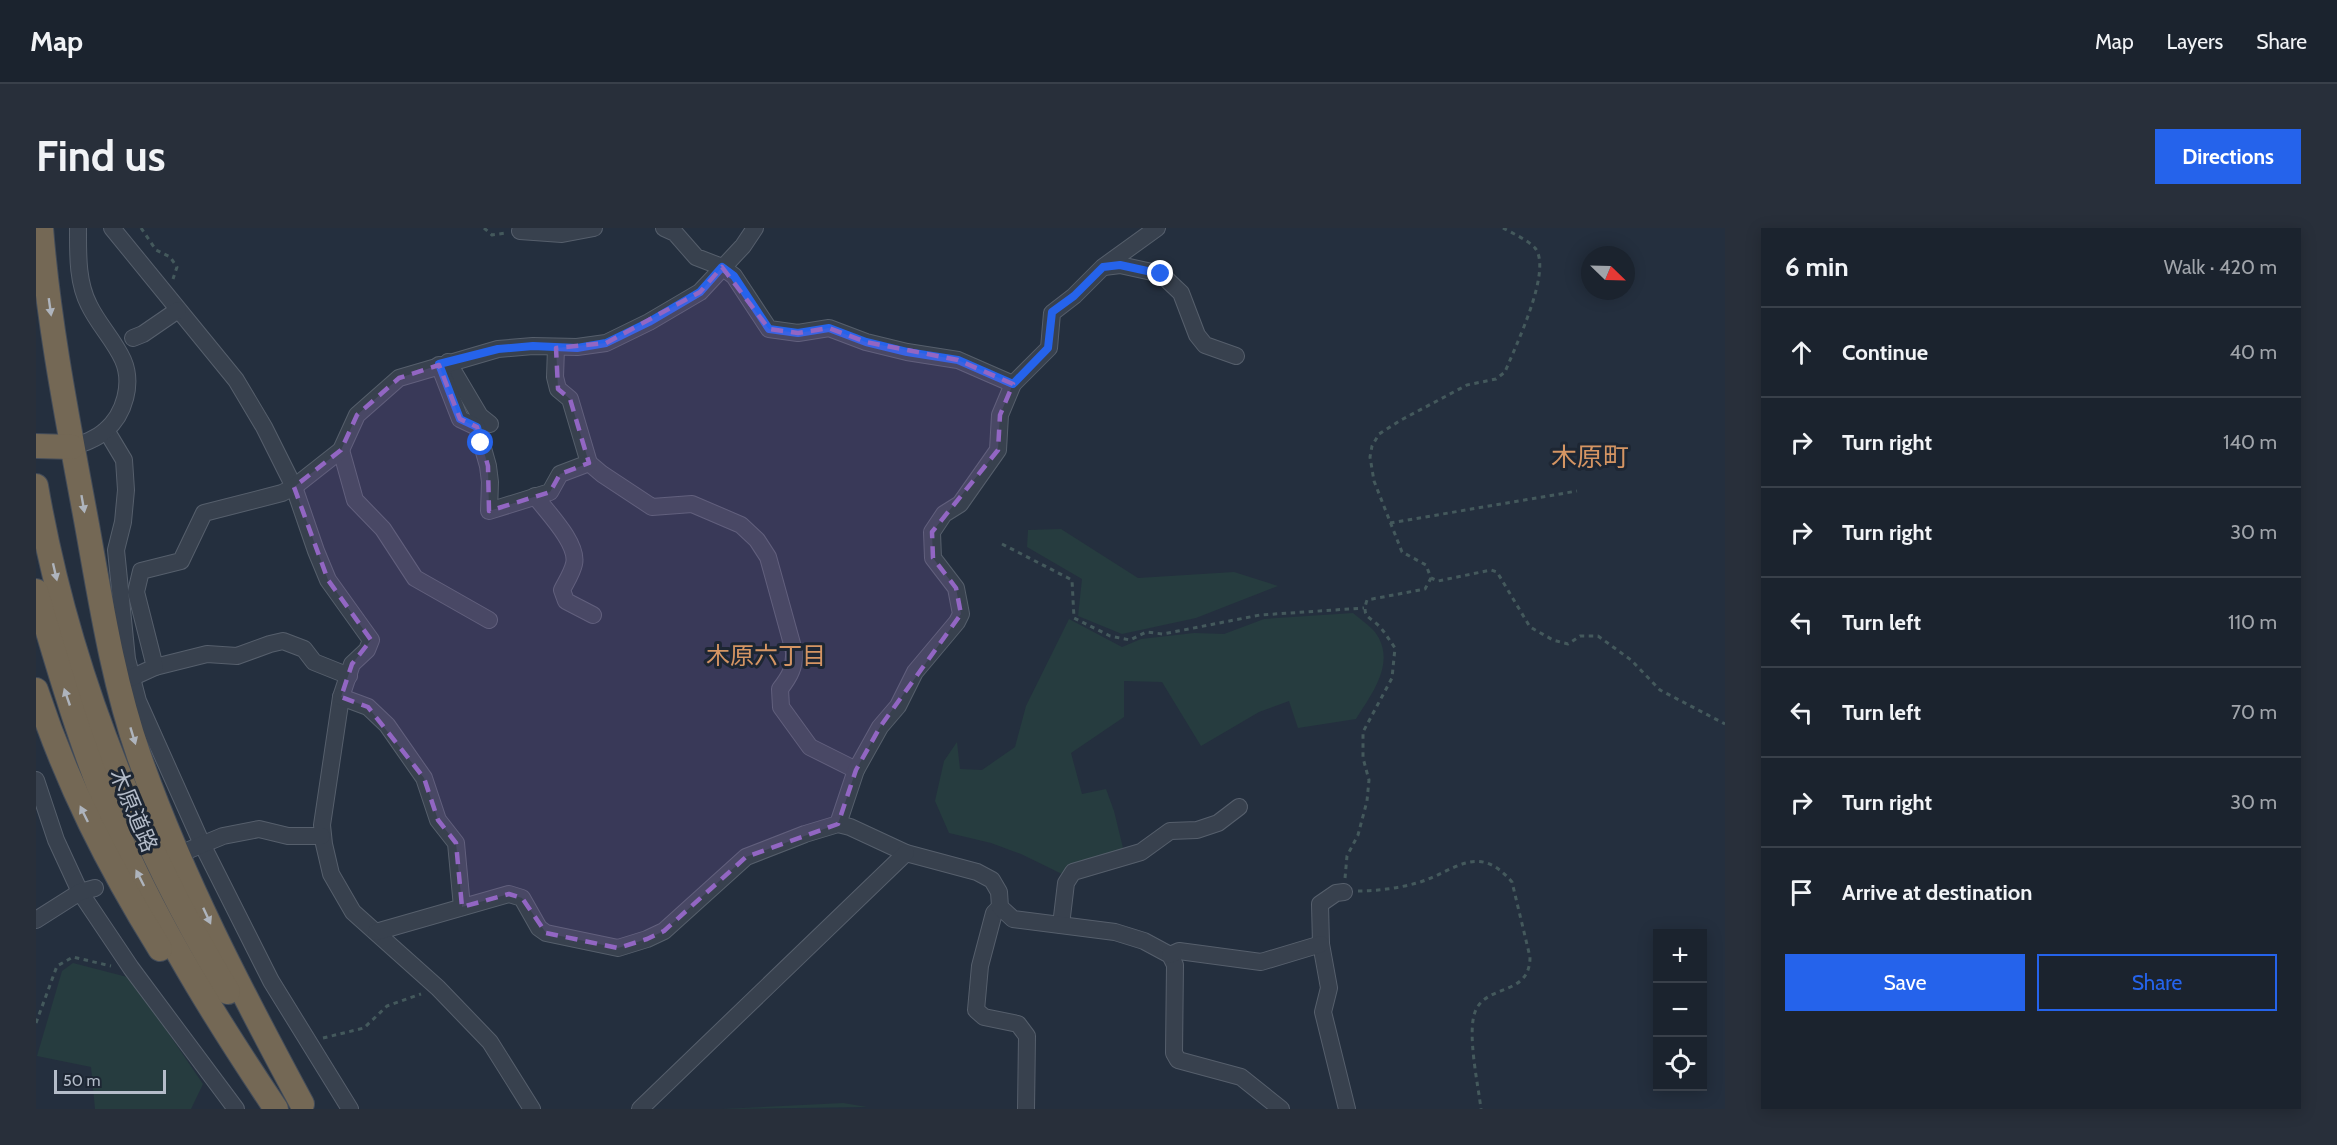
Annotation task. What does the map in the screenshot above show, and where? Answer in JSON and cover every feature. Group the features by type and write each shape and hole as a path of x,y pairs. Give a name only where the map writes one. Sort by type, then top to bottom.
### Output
{"highway":[{"path":"41,228 54,338 72,447 120,694 138,755 164,821 214,931 255,1017 304,1106"},
{"path":"36,446 72,447"},
{"name":"木原道路","path":"37,490 58,588 84,680 116,767 151,849 199,943 241,1014 304,1106"},
{"name":"木原道路","path":"36,591 64,687 92,769 129,857 173,944 205,1000 276,1109"},
{"path":"36,690 73,792 137,912 210,1023 276,1109"}],"street":[{"path":"72,447 90,442 106,430 117,416 126,397 128,379 124,361 88,304 81,280 78,228"},
{"path":"112,228 236,380 294,487 328,580 371,640 367,650 352,664 341,697 322,825 322,836 331,874 353,912 438,988 490,1042 532,1109"},
{"path":"521,230 562,234 594,228"},
{"path":"664,228 675,233 696,257 722,267 734,276 769,329 798,333 829,328 866,342 907,352 958,360 1013,384"},
{"path":"155,667 136,592 141,572 181,561 204,513 282,493 294,487 340,450 357,415 399,378 498,349 533,346 577,348 606,343 649,322 700,292 744,246 755,228"},
{"path":"838,824 856,770 880,727 898,706 915,672 961,614 956,588 933,558 932,532 944,514 960,504 998,450 1000,415 1013,384 1048,348 1052,312 1074,296 1103,267 1157,228"},
{"path":"1103,267 1120,265 1161,274 1181,293 1197,335 1205,345 1236,356"},
{"path":"133,338 143,334 178,310"},
{"path":"556,348 555,376 558,389 570,399 589,463 652,507 692,504 741,525 757,540 768,557 794,651 795,663 780,688 781,707 810,747 856,770"},
{"path":"444,363 480,416 490,424"},
{"path":"444,363 460,419 477,427 489,474 489,511 550,492 560,474 589,463"},
{"path":"106,430 124,460 126,490 123,522 116,550 127,659 138,701 196,847 306,1041 350,1109"},
{"path":"340,450 355,500 383,529 415,578 489,620"},
{"path":"535,496 567,537 573,551 574,563 562,590 566,601 593,615"},
{"path":"131,678 155,667 207,654 237,656 283,641 304,649 314,662 348,676"},
{"path":"341,697 368,707 375,713 387,725 424,778 438,820 456,843 462,907"},
{"path":"36,780 56,840 88,890 131,968 236,1109"},
{"path":"1061,925 1066,883 1073,872 1141,852 1170,831 1197,830 1218,823 1239,807"},
{"path":"376,932 509,894 522,898 539,928 546,933 618,948 664,931 746,857 838,824 850,827 906,854 977,872 992,880 999,891 1000,907 1013,919 1115,932 1144,941 1170,955 1175,965 1174,1053 1178,1060 1241,1077 1281,1109"},
{"path":"196,847 223,836 259,830 288,836 322,836"},
{"path":"640,1109 906,854"},
{"path":"36,920 88,890"},
{"path":"1344,892 1336,893 1320,904 1321,944 1329,988 1323,1012 1347,1109"},
{"path":"1000,907 994,913 980,966 976,1010 984,1017 1018,1024 1027,1036 1026,1109"},
{"path":"1170,955 1179,951 1261,962 1321,944"}],"path":[{"path":"141,228 156,250 170,256 177,267 173,280 160,289"},
{"path":"484,228 492,235 521,230"},
{"path":"1503,228 1535,247 1540,260 1538,289 1505,372 1496,379 1467,385 1379,434 1372,446 1370,457 1374,481 1402,552 1426,565 1431,578 1438,581 1491,570 1497,572 1530,627 1553,640 1568,644 1580,636 1598,636 1631,660 1660,690 1725,724"},
{"path":"1390,523 1577,491"},
{"path":"1002,544 1072,580 1074,618 1110,636 1130,640 1146,632 1163,634 1260,615 1364,608"},
{"path":"1431,578 1425,589 1367,600 1364,608 1366,616 1379,626 1395,648 1392,678 1363,732 1363,758 1369,780 1368,790 1358,835 1347,856 1344,892 1417,883 1463,863 1482,861 1506,874 1512,882 1530,965 1526,975 1515,986 1492,994 1480,1004 1475,1012 1472,1030 1481,1109"},
{"path":"36,1023 57,966 74,957 127,970 131,968"},
{"path":"306,1041 351,1033 364,1028 387,1006 438,988"}],"highlighted area":[{"path":"722,267 769,329 798,333 829,328 866,342 958,360 1013,384 1000,415 998,450 932,532 933,558 956,588 961,614 880,727 856,770 838,824 746,857 664,931 647,939 618,948 546,933 522,898 509,894 462,907 456,843 438,820 424,778 368,707 341,697 352,664 371,640 328,580 294,487 341,450 357,415 399,378 439,365 460,419 477,427 488,466 489,511 550,492 560,474 589,463 570,399 558,389 556,348 606,343 700,292"}],"green space":[{"path":"1061,529 1138,578 1234,572 1278,586 1196,618 1122,634 1078,616 1082,579 1027,547 1028,530"},
{"path":"1353,613 1375,632 1384,655 1380,677 1356,719 1298,728 1289,701 1259,712 1201,746 1162,682 1124,681 1124,717 1071,753 1082,794 1106,789 1124,852 1062,874 1021,854 991,843 949,833 935,801 944,761 957,742 960,769 982,770 1015,747 1026,706 1069,619 1122,647 1141,639 1194,633 1224,634 1264,619"},
{"path":"73,963 131,978 203,1084 191,1109 95,1109 91,1067 37,1056 62,971"},
{"path":"843,1103 867,1107 721,1109"}],"district":[{"name":"木原町","path":"1590,457"},
{"name":"木原六丁目","path":"766,656"}],"route":[{"path":"481,443 477,427 460,419 439,364 498,349 533,346 577,348 606,343 649,322 700,292 722,267 734,276 769,329 798,333 829,328 866,342 907,352 958,360 1013,384 1048,348 1052,312 1074,296 1103,267 1120,265 1161,274"}]}
